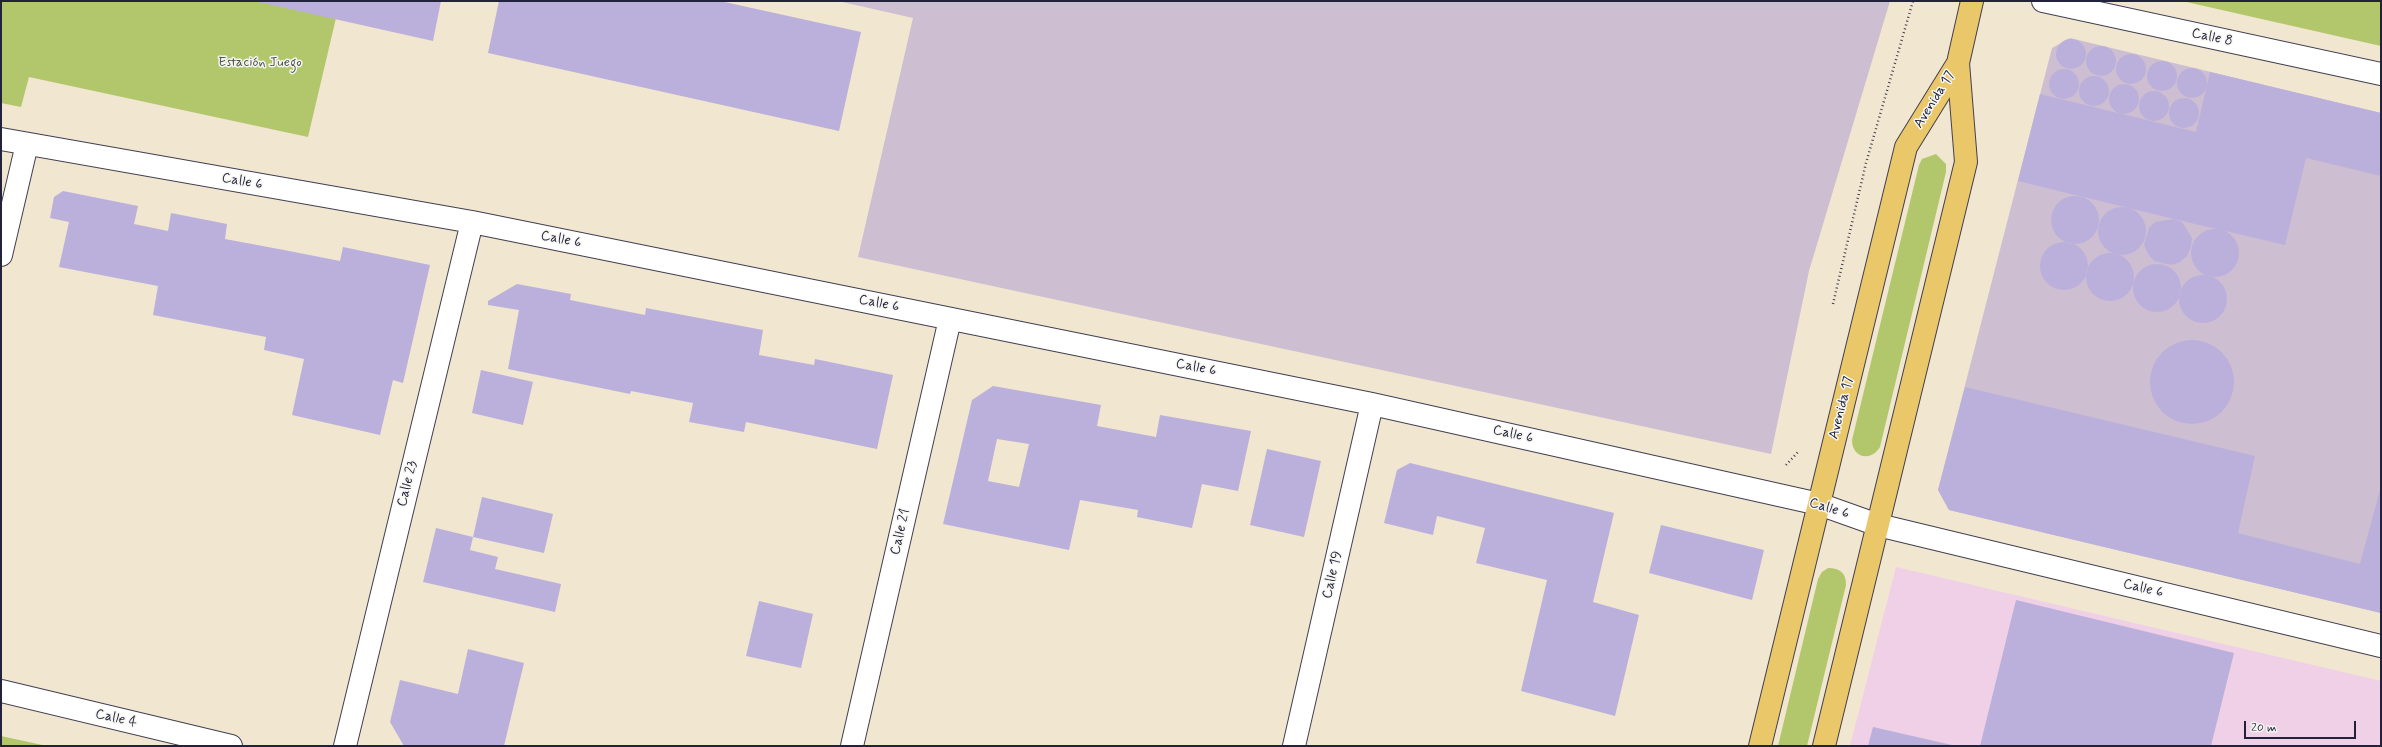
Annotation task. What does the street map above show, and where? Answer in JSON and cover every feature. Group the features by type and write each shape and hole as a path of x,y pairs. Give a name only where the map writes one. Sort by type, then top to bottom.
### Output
{"main road":[{"path":"1958,63 1972,1"},
{"name":"Avenida 17","path":"1760,746 1906,148 1958,63"},
{"name":"Avenida 17","path":"1824,746 1966,162 1958,63"}],"street":[{"name":"Calle 8","path":"2043,1 2381,74"},
{"name":"Calle 6","path":"1,139 472,222 1372,404 1819,504 1878,525 2381,646"},
{"path":"1,255 27,144"},
{"name":"Calle 23","path":"345,746 472,222"},
{"name":"Calle 21","path":"852,746 950,319"},
{"name":"Calle 19","path":"1294,746 1372,404"},
{"name":"Calle 4","path":"1,691 231,746"}],"path":[{"path":"1832,311 1866,163 1913,1"},
{"path":"1769,493 1772,480 1800,450"}],"shaded area":[{"path":"838,1 1890,1 1809,271 1771,454 858,257 913,18"},
{"path":"2070,38 2381,113 2381,613 1949,510 1938,490 2052,48"},
{"path":"1896,567 2381,681 2381,746 1850,746"}],"green space":[{"name":"Estación Juego","path":"1,1 340,1 308,137 29,77 21,107 1,103"},
{"path":"2182,1 2381,1 2381,46"},
{"path":"1936,154 1946,164 1946,172 1880,447 1872,455 1863,456 1855,451 1852,440 1919,165 1922,159"},
{"path":"1828,568 1836,569 1842,572 1845,577 1846,585 1807,746 1778,746 1818,579 1822,572"},
{"path":"1,736 47,746 1,746"}],"building":[{"path":"254,1 441,1 433,41"},
{"path":"499,1 720,1 861,32 839,131 488,53"},
{"path":"2071,39 2082,43 2086,54 2082,65 2071,69 2060,65 2056,54 2060,43"},
{"path":"2101,46 2112,50 2116,61 2112,72 2101,76 2090,72 2086,61 2090,50"},
{"path":"2131,54 2142,58 2146,69 2142,80 2131,84 2120,80 2116,69 2120,58"},
{"path":"2162,61 2173,65 2177,76 2173,87 2162,91 2151,87 2147,76 2151,65"},
{"path":"2192,68 2203,72 2207,83 2203,94 2192,98 2181,94 2177,83 2181,72"},
{"path":"2064,69 2075,73 2079,84 2075,95 2064,99 2053,95 2049,84 2053,73"},
{"path":"2210,72 2381,113 2381,176 2306,158 2285,245 2018,181 2040,94 2196,132"},
{"path":"2094,76 2105,80 2109,91 2105,102 2094,106 2083,102 2079,91 2083,80"},
{"path":"2124,84 2135,88 2139,99 2135,110 2124,114 2113,110 2109,99 2113,88"},
{"path":"2154,91 2165,95 2169,106 2165,117 2154,121 2143,117 2139,106 2143,95"},
{"path":"2184,98 2195,102 2199,113 2195,124 2184,128 2173,124 2169,113 2173,102"},
{"path":"63,191 138,206 134,224 168,231 171,213 227,224 225,239 340,261 343,247 430,265 403,383 393,380 380,435 292,415 304,359 264,350 266,337 153,315 158,286 59,267 69,222 50,218 54,197"},
{"path":"2075,196 2084,198 2092,203 2097,211 2099,220 2097,229 2092,237 2084,242 2075,244 2066,242 2058,237 2053,229 2051,220 2053,211 2058,203 2066,198"},
{"path":"2122,207 2131,209 2139,214 2144,222 2146,231 2144,240 2139,248 2131,253 2122,255 2113,253 2105,248 2100,240 2098,231 2100,222 2105,214 2113,209"},
{"path":"2174,219 2182,222 2192,238 2191,247 2187,256 2180,262 2172,265 2154,261 2148,254 2144,245 2149,228 2155,222"},
{"path":"2215,229 2224,231 2232,236 2237,244 2239,253 2237,262 2232,270 2224,275 2215,277 2206,275 2198,270 2193,262 2191,253 2193,244 2198,236 2206,231"},
{"path":"2064,242 2073,244 2081,249 2086,257 2088,266 2086,275 2081,283 2073,288 2064,290 2055,288 2047,283 2042,275 2040,266 2042,257 2047,249 2055,244"},
{"path":"2110,253 2119,255 2127,260 2132,268 2134,277 2132,286 2127,294 2119,299 2110,301 2101,299 2093,294 2088,286 2086,277 2088,268 2093,260 2101,255"},
{"path":"2157,264 2166,266 2174,271 2179,279 2181,288 2179,297 2174,305 2166,310 2157,312 2148,310 2140,305 2135,297 2133,288 2135,279 2140,271 2148,266"},
{"path":"2203,275 2212,277 2220,282 2225,290 2227,299 2225,308 2220,316 2212,321 2203,323 2194,321 2186,316 2181,308 2179,299 2181,290 2186,282 2194,277"},
{"path":"517,284 571,294 570,300 645,315 646,308 763,330 759,355 814,365 815,359 893,375 877,449 746,422 744,432 689,422 693,403 631,391 630,394 508,369 519,310 488,305 488,301"},
{"path":"2192,340 2208,343 2222,352 2231,366 2234,382 2231,398 2222,412 2208,421 2192,424 2176,421 2162,412 2153,398 2150,382 2153,366 2162,352 2176,343"},
{"path":"481,370 533,382 523,425 472,413"},
{"path":"993,386 1101,405 1097,426 1156,437 1160,415 1251,431 1238,491 1202,484 1192,528 1137,517 1138,510 1080,500 1069,550 943,524 972,400","holes":["997,439 1029,444 1019,487 988,481"]},
{"path":"1965,387 2255,456 2238,533 2360,564 2381,486 2381,613 1949,510 1938,490"},
{"path":"1267,449 1321,461 1304,537 1250,525"},
{"path":"1410,463 1614,513 1593,602 1639,615 1615,716 1521,691 1547,580 1476,563 1485,528 1437,516 1433,535 1384,523 1397,470"},
{"path":"482,497 553,514 544,553 473,537"},
{"path":"1661,525 1764,550 1752,600 1649,573"},
{"path":"436,528 473,537 470,550 498,557 495,569 561,584 555,612 423,582"},
{"path":"2016,600 2234,653 2211,746 1980,746"},
{"path":"759,601 813,614 801,668 746,656"},
{"path":"468,649 524,663 504,746 404,746 390,722 400,680 458,694"},
{"path":"1873,727 1952,745 1952,746 1868,746"}]}
